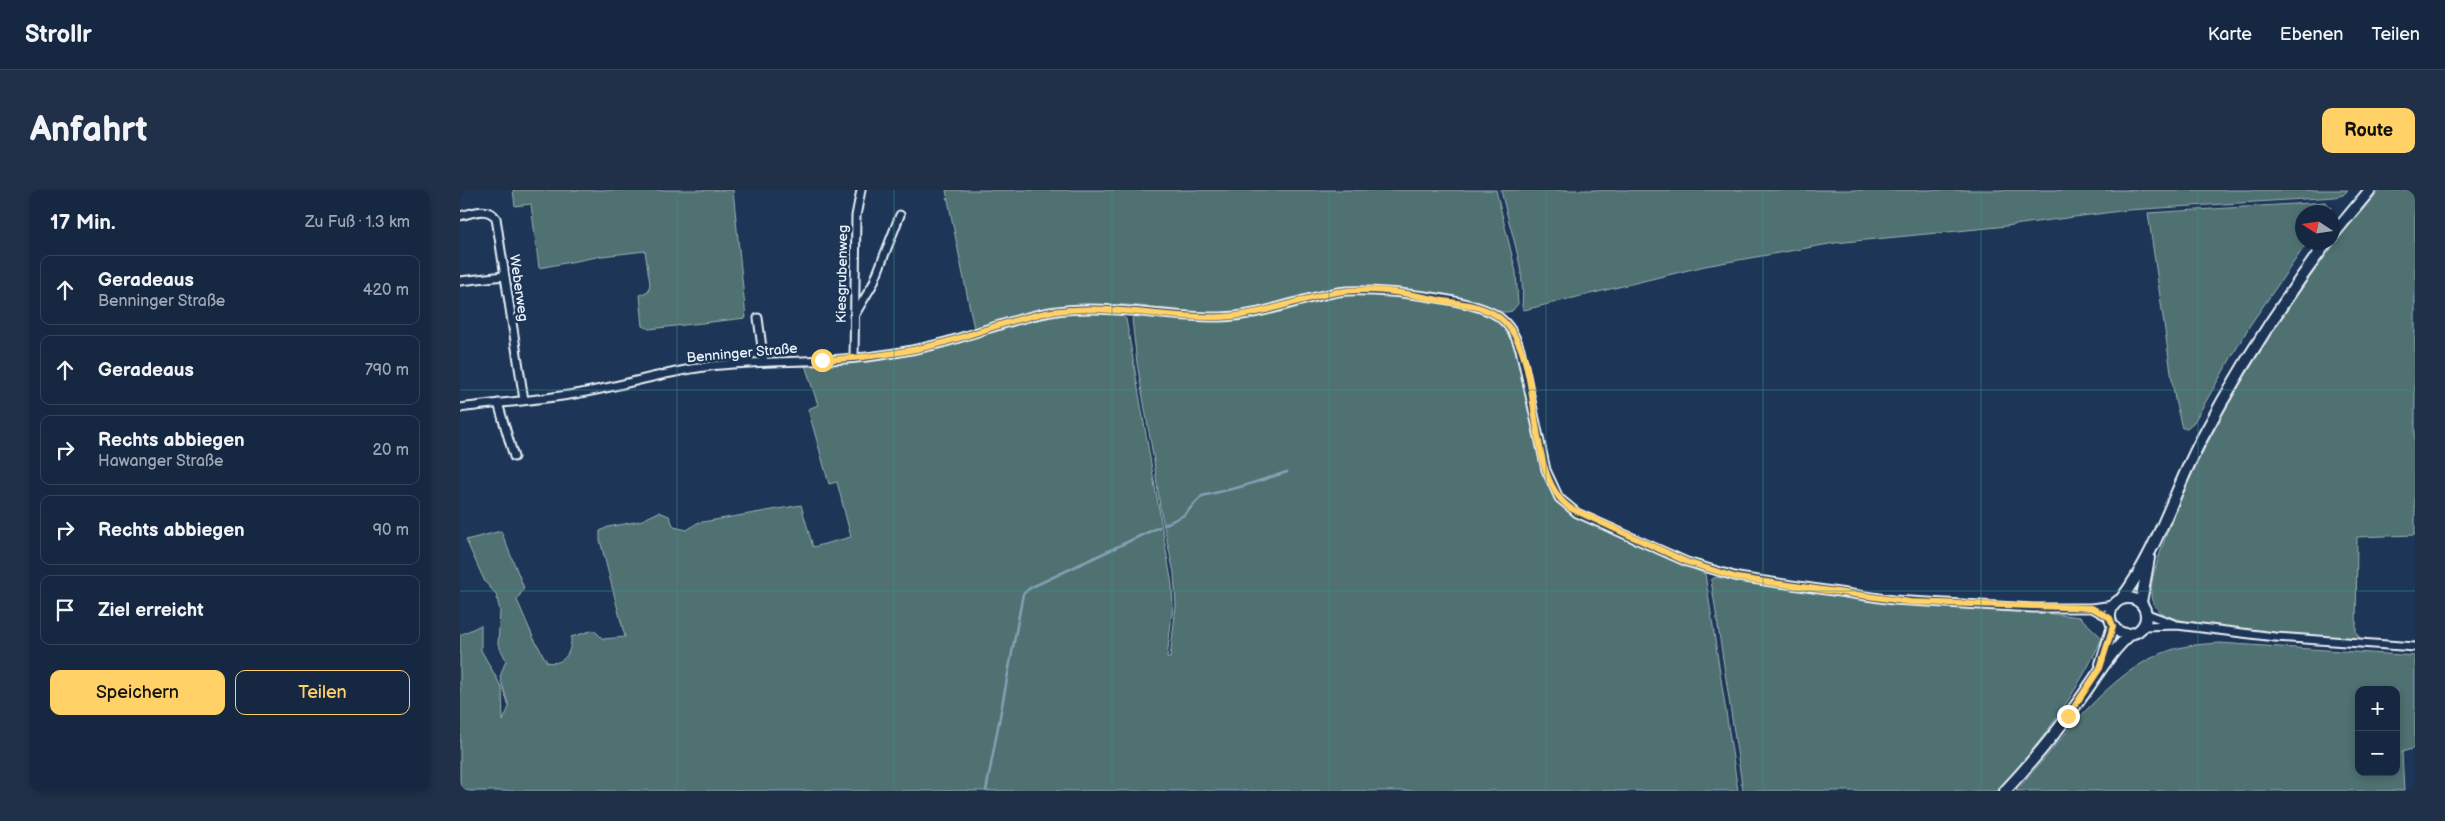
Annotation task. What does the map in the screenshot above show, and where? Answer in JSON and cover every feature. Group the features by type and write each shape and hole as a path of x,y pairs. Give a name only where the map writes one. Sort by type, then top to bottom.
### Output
{"main road":[{"path":"2340,226 2370,190"},
{"path":"2100,668 2118,601 2150,555 2201,441 2244,365 2321,250"},
{"path":"2141,602 2150,555"},
{"path":"2004,791 2059,728 2100,668 2131,634 2144,626 2147,614 2141,602 2132,597 2118,601"},
{"path":"2111,622 2121,632 2131,634"}],"street":[{"name":"Kiesgrubenweg","path":"854,358 856,216 861,190"},
{"name":"Weberweg","path":"460,216 483,211 493,214 496,218 524,400"},
{"path":"854,316 873,284 900,215"},
{"path":"460,281 504,276"},
{"name":"Benninger Straße","path":"460,408 582,392 705,367 854,358 925,347 1028,316 1062,310 1109,308 1186,316 1224,317 1266,311 1344,291 1387,291 1476,307 1500,318 1512,331 1520,349 1546,470 1559,498 1577,513 1687,562 1738,578 1893,600 2033,608 2092,608 2118,601"},
{"path":"758,318 764,362"},
{"path":"498,403 514,457"},
{"path":"2092,608 2111,622"},
{"path":"2147,614 2177,625"},
{"path":"2144,626 2177,625 2294,638 2415,647"}],"green space":[{"path":"513,190 733,190 746,318 649,329 643,326 640,295 648,291 650,284 645,251 602,256 539,268 531,204 515,206"},
{"path":"946,190 1496,190 1516,272 1518,304 1512,311 1503,312 1477,303 1439,294 1397,289 1354,287 1319,293 1249,310 1218,313 1106,304 1049,309 1011,317 974,329"},
{"path":"1501,190 2348,190 2343,195 2335,197 2128,210 1998,227 1835,243 1705,266 1524,310 1522,307 1522,278"},
{"path":"2380,190 2415,190 2415,535 2357,537 2356,632 2360,639 2254,631 2172,618 2159,611 2153,604 2151,589 2162,547 2189,481 2222,416 2259,354 2298,294 2330,250 2340,250 2340,237"},
{"path":"2326,202 2328,205 2295,205 2295,250 2302,250 2250,325 2194,422 2187,428 2182,428 2175,400 2148,213"},
{"path":"1370,293 1437,300 1472,308 1498,320 1509,332 1516,346 1542,468 1556,500 1579,517 1705,574 1738,791 460,791 460,635 481,625 481,650 502,688 503,721 509,707 500,677 506,660 498,644 500,611 496,594 485,582 466,540 501,531 524,588 517,600 533,637 547,662 558,662 565,657 570,648 571,637 594,630 603,639 625,637 600,540 600,531 608,527 640,521 659,512 669,516 674,527 687,530 697,523 801,505 813,547 851,537 837,482 829,484 808,409 818,405 805,365 875,361 1050,318 1085,312 1111,312 1126,319 1172,585 1173,606 1167,658 1170,658 1176,606 1174,573 1160,507 1137,363 1132,319 1134,316 1143,315 1193,320 1243,319 1276,313 1339,296"},
{"path":"1716,577 1895,604 2018,610 2080,617 2102,638 2081,679 2056,719 2028,756 1997,791 1743,791 1711,580"},
{"path":"2220,643 2415,656 2415,748 2402,752 2404,791 2016,791 2086,710 2105,691 2126,674 2148,660 2171,650"}],"waterway":[{"path":"1164,525 1184,515 1202,496 1240,487 1287,472"},
{"path":"986,791 1023,594 1030,588 1159,527"}],"route":[{"path":"822,360 870,357 896,353 942,343 1028,316 1072,310 1099,308 1186,316 1224,317 1266,311 1335,292 1362,290 1402,293 1484,309 1500,318 1516,338 1524,361 1548,479 1559,498 1577,513 1687,562 1707,570 1738,578 1910,602 1989,604 2033,608 2092,608 2110,618 2113,626 2100,668 2068,716"}]}
